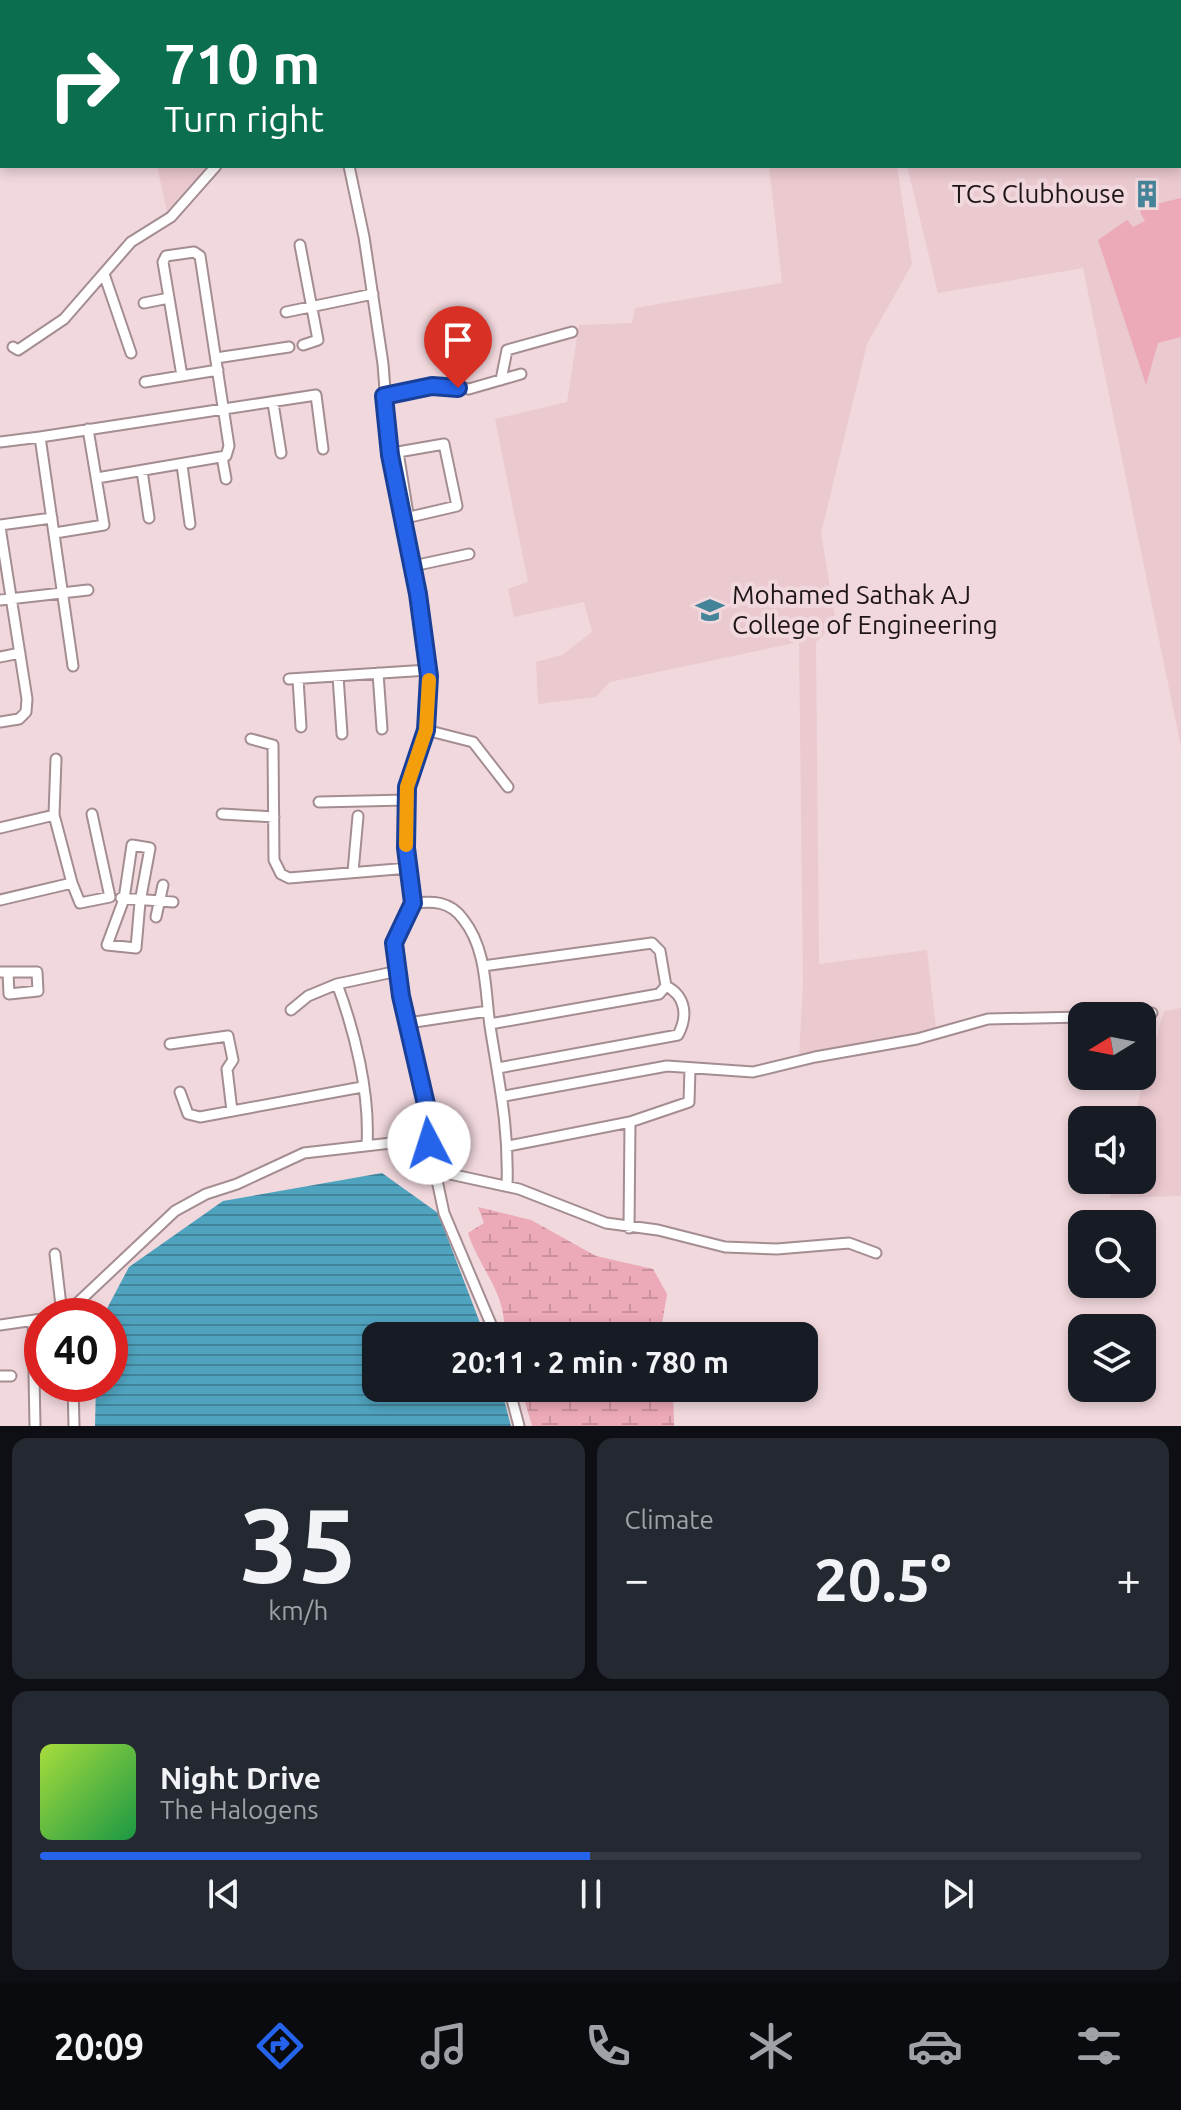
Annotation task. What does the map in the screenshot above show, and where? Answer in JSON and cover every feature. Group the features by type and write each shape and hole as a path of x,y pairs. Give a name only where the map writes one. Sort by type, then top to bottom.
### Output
{"street":[{"path":"13,347 18,350 56,325 131,242 171,217 214,168"},
{"path":"349,168 373,294 383,364 384,396 428,670 426,730 407,787 413,903 396,935 398,971 428,1113 429,1143 444,1213 490,1322"},
{"path":"300,245 318,340 303,345"},
{"path":"97,478 226,456 229,446 224,409 197,253 164,257 182,376"},
{"path":"104,274 131,353"},
{"path":"286,312 373,294"},
{"path":"144,303 169,298"},
{"path":"501,380 507,350 572,332"},
{"path":"216,358 289,347"},
{"path":"145,382 218,370"},
{"path":"384,396 442,385 469,389 521,374"},
{"path":"0,442 316,395 323,449"},
{"path":"273,403 281,453"},
{"path":"55,533 104,525 88,429"},
{"path":"40,437 73,666"},
{"path":"393,455 444,444 457,506 410,517 405,513"},
{"path":"222,457 226,479"},
{"path":"182,465 190,524"},
{"path":"142,471 149,518"},
{"path":"0,722 19,719 26,712 0,526 52,518"},
{"path":"413,566 469,554"},
{"path":"0,600 88,590"},
{"path":"0,657 20,653"},
{"path":"301,727 293,679 428,670"},
{"path":"378,673 382,729"},
{"path":"338,676 342,734"},
{"path":"426,730 473,742 508,787"},
{"path":"251,739 273,745 274,860 281,874 289,878 409,868"},
{"path":"56,759 54,815 80,903 110,897 140,902 173,902"},
{"path":"319,802 406,800"},
{"path":"92,814 110,897"},
{"path":"222,814 274,817"},
{"path":"0,828 54,815"},
{"path":"353,872 358,816"},
{"path":"132,845 150,848 140,902 136,948 107,945 124,899 132,845"},
{"path":"0,900 72,883"},
{"path":"156,917 163,885"},
{"path":"413,903 432,901 451,907 472,932 483,966 490,1024 505,1096 507,1186"},
{"path":"483,966 652,943 660,951 666,986"},
{"path":"291,1010 308,996 337,984 398,971"},
{"path":"337,984 362,1087 367,1145"},
{"path":"490,1024 659,994 666,986"},
{"path":"498,1068 678,1035 682,999 679,993 666,986"},
{"path":"408,1023 488,1011"},
{"path":"505,1096 667,1066 753,1072 917,1039 988,1019 1068,1017"},
{"path":"170,1044 228,1036 233,1060 227,1069 232,1111"},
{"path":"508,1146 630,1122 689,1102 690,1068"},
{"path":"180,1092 183,1104 192,1116 362,1087"},
{"path":"629,1228 630,1122"},
{"path":"81,1298 191,1201 304,1153 367,1145 429,1143"},
{"path":"436,1171 507,1186 593,1219 629,1228 658,1230 749,1249 849,1243 876,1253"},
{"path":"55,1254 62,1298"},
{"path":"0,1325 24,1322"},
{"path":"0,1376 11,1376"},
{"path":"35,1426 36,1402"},
{"path":"73,1402 74,1426"},
{"path":"513,1402 519,1426"}],"shaded area":[{"path":"157,168 206,168 168,217"},
{"name":"Mohamed Sathak AJ College of Engineering","path":"769,168 897,168 912,264 867,344 821,533 836,623 816,642 819,964 927,950 936,1029 799,1058 803,984 799,642 610,682 596,697 538,704 536,662 562,655 592,632 584,602 514,617 508,589 528,582 495,419 567,402 579,325 632,323 635,308 782,283"},
{"path":"907,168 1181,168 1181,747 1083,268 938,293"},
{"path":"1181,1008 1181,1196 1110,1198 1111,1194 1156,1194 1156,1106 1137,1106 1142,1090 1156,1090 1156,1039 1164,1011"}],"green space":[{"path":"1181,198 1181,337 1158,343 1146,385 1098,240 1127,220 1133,227 1145,221 1140,212 1144,207"},
{"path":"478,1207 531,1220 596,1256 653,1269 667,1294 662,1322 504,1322 498,1295 468,1233 484,1223"},
{"path":"525,1402 673,1402 674,1426 532,1426"}],"water":[{"path":"382,1173 438,1213 480,1322 362,1322 362,1402 505,1402 511,1426 95,1426 96,1402 128,1402 128,1298 113,1298 129,1267 223,1201"}],"slow traffic":[{"path":"406,845 407,787 426,730 429,680"}],"place":[{"name":"TCS Clubhouse","path":"1147,194"},
{"name":"Mohamed Sathak AJ College of Engineering","path":"710,610"}],"route":[{"path":"429,1143 428,1113 401,996 394,943 413,903 406,848 407,787 426,730 429,676 418,594 390,455 384,396 432,386 458,388"}]}
